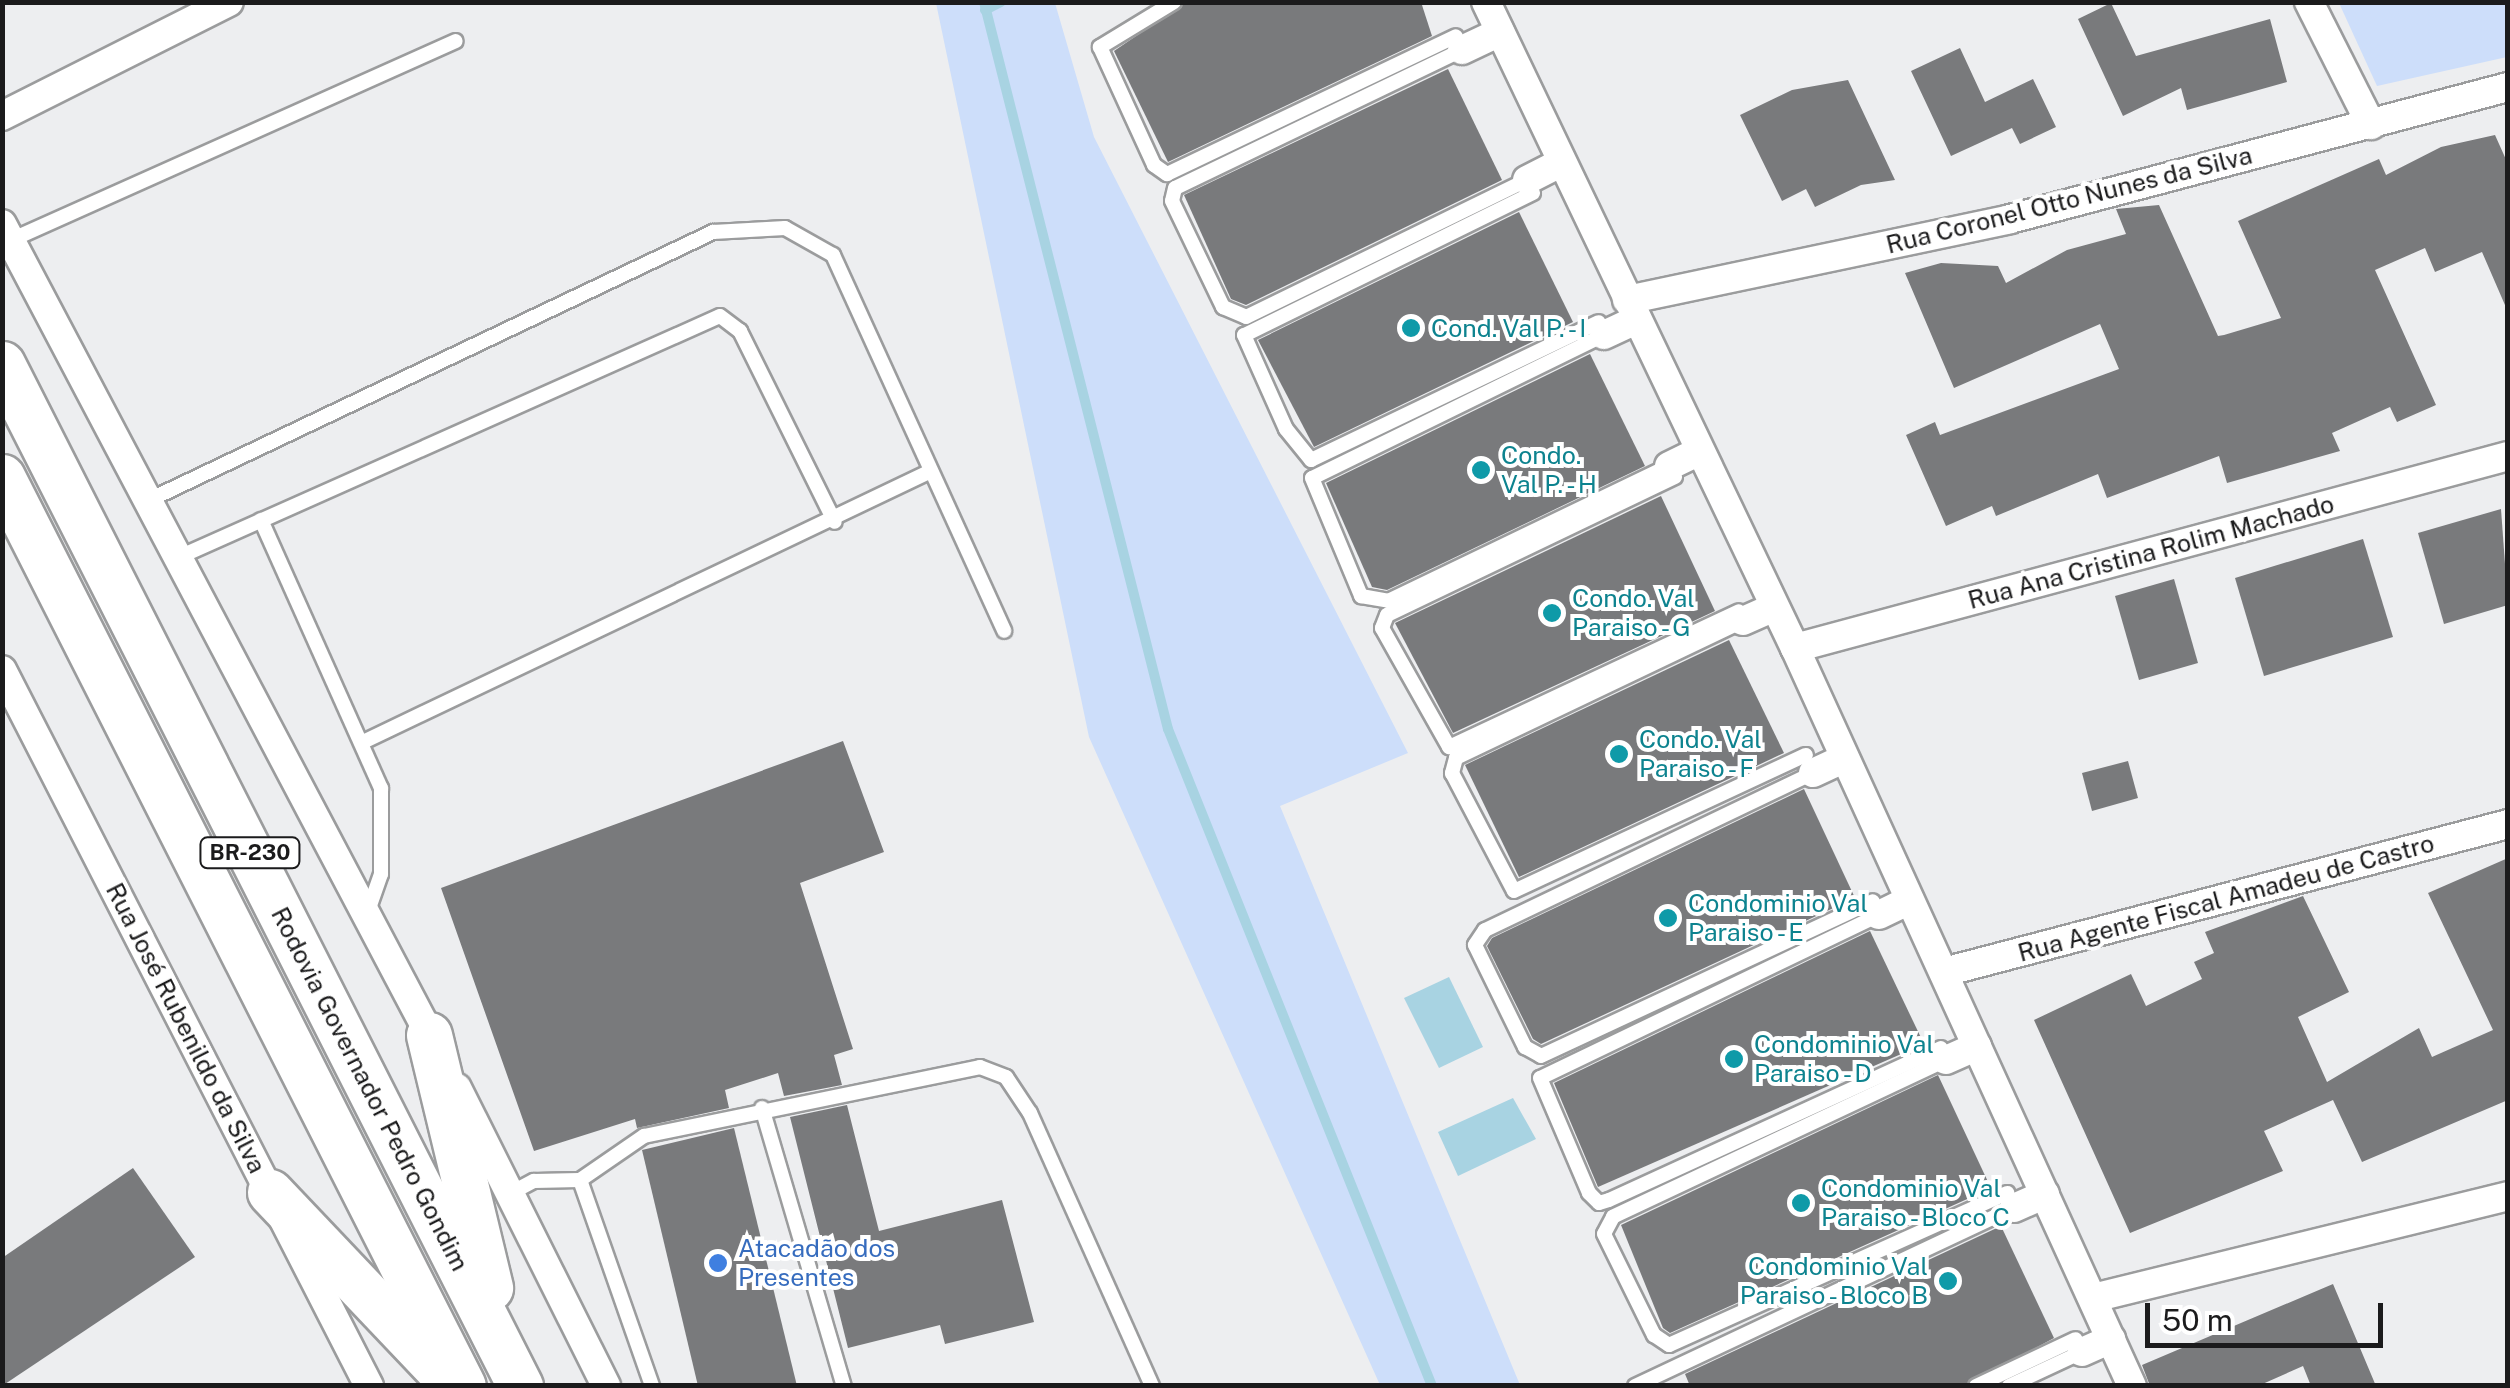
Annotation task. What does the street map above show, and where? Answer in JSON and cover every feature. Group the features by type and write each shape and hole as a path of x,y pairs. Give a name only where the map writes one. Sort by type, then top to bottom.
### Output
{"highway":[{"name":"Rodovia Governador Pedro Gondim","path":"2,364 508,1362"},
{"name":"Rodovia Governador Pedro Gondim","path":"2,477 457,1381"},
{"path":"429,1035 508,1362"},
{"path":"270,1192 457,1381"}],"street":[{"path":"2,116 229,2"},
{"path":"2308,2 2371,125"},
{"path":"1459,43 1493,18 1795,648 2132,1386"},
{"name":"Rua Coronel Otto Nunes da Silva","path":"1602,329 1631,309 2010,219 2508,87"},
{"path":"1530,187 1565,169"},
{"path":"7,232 367,915 606,1386"},
{"name":"Rua Ana Cristina Rolim Machado","path":"1795,648 2508,456"},
{"path":"1672,472 1703,457"},
{"path":"1741,616 1772,602"},
{"name":"Rua José Rubenildo da Silva","path":"2,670 369,1386"},
{"path":"1809,764 1841,750"},
{"name":"Rua Agente Fiscal Amadeu de Castro","path":"1944,972 2508,824"},
{"path":"1876,908 1908,894"},
{"path":"1944,1054 1974,1040"},
{"path":"2011,1201 2042,1186"},
{"path":"2093,1298 2508,1196"},
{"path":"2079,1346 2108,1332"}],"lane":[{"path":"1174,2 1100,47 1154,165 1167,174 1459,43"},
{"path":"7,232 456,42"},
{"path":"1459,43 1175,188 1172,201 1223,307 1246,317 1530,187"},
{"path":"1530,187 1244,335 1286,430 1311,460 1602,329"},
{"path":"148,501 714,232 785,228 833,256 1004,631"},
{"path":"178,558 720,316 740,331 835,522"},
{"path":"1602,329 1312,478 1361,596 1388,601 1672,472"},
{"path":"362,742 835,522 931,470"},
{"path":"1672,472 1387,615 1382,628 1449,748 1741,616"},
{"path":"262,520 381,788 381,874 367,915"},
{"path":"1741,616 1456,758 1452,773 1514,891 1809,764"},
{"path":"1809,764 1484,930 1475,946 1525,1047 1542,1056 1876,908"},
{"path":"1876,908 1540,1078 1589,1192 1599,1203 1609,1200 1944,1054"},
{"path":"1944,1054 1613,1217 1604,1234 1654,1335 1669,1345 2011,1201"},
{"path":"510,1193 534,1181 580,1180 644,1136 762,1108 980,1067 1006,1077 1152,1386"},
{"path":"762,1108 844,1386"},
{"path":"580,1180 652,1386"},
{"path":"1635,1386 2011,1201"},
{"path":"1976,1386 2079,1346"},
{"path":"2009,1386 2079,1346"}],"shaded area":[{"path":"936,3 1055,3 1094,137 1408,753 1280,806 1520,1385 1380,1385 1089,737"},
{"path":"2339,3 2507,3 2507,57 2377,86"},
{"path":"1449,977 1483,1047 1439,1068 1404,998"},
{"path":"1513,1098 1536,1139 1458,1176 1438,1132"}],"building":[{"path":"1186,2 1421,2 1432,36 1168,162 1114,51"},
{"path":"2111,3 2136,56 2270,19 2287,82 2187,110 2181,88 2123,116 2078,19"},
{"path":"1960,48 1985,102 2033,79 2056,127 2020,144 2012,128 1951,156 1911,71"},
{"path":"1448,69 1502,180 1246,305 1231,299 1184,195"},
{"path":"1848,80 1895,180 1861,185 1815,207 1806,189 1782,201 1740,115 1792,90"},
{"path":"2495,135 2508,164 2508,312 2482,252 2435,272 2425,248 2375,270 2436,405 2397,422 2390,407 2332,433 2340,451 2227,483 2219,456 2107,498 2098,474 1996,516 1992,506 1946,526 1906,435 1935,422 1940,435 2119,369 2100,324 1954,388 1905,273 1941,263 1998,266 2006,283 2067,250 2126,234 2116,209 2159,205 2218,336 2224,335 2281,318 2238,221 2379,159 2386,175 2441,147"},
{"name":"Cond. Val P. - I","path":"1519,212 1573,322 1314,447 1258,340"},
{"name":"Condo. Val P. - H","path":"1590,354 1645,466 1387,590 1372,587 1326,483"},
{"name":"Condo. Val Paraiso - G","path":"1661,496 1715,611 1453,733 1395,623"},
{"path":"2501,509 2508,605 2444,624 2418,533"},
{"path":"2363,539 2393,637 2264,676 2235,578"},
{"path":"2174,579 2198,663 2139,680 2115,596"},
{"name":"Condo. Val Paraiso - F","path":"1729,640 1784,753 1519,877 1465,765"},
{"path":"843,741 884,852 800,883 853,1049 834,1055 842,1085 784,1096 778,1073 725,1090 729,1108 637,1128 635,1119 534,1151 441,888"},
{"path":"2128,761 2138,798 2092,811 2082,773"},
{"name":"Condominio Val Paraiso - E","path":"1804,789 1855,898 1541,1044 1533,1039 1487,946 1492,938"},
{"path":"2508,858 2508,1100 2362,1162 2333,1100 2264,1131 2283,1171 2130,1233 2034,1020 2131,974 2146,1006 2202,979 2194,962 2214,953 2205,932 2303,896 2349,992 2298,1017 2327,1082 2419,1028 2432,1057 2493,1030 2428,893"},
{"name":"Condominio Val Paraiso - D","path":"1870,931 1924,1044 1598,1187 1554,1083"},
{"name":"Condominio Val Paraiso - Bloco C","path":"1938,1075 1989,1184 1985,1191 1670,1333 1663,1328 1621,1225"},
{"path":"847,1105 879,1231 1002,1200 1034,1322 945,1344 940,1325 848,1348 790,1117"},
{"name":"Atacadão dos Presentes","path":"734,1128 797,1386 698,1386 642,1150"},
{"path":"133,1168 195,1257 2,1386 2,1258"},
{"name":"Condominio Val Paraiso - Bloco B","path":"2001,1226 2054,1338 1966,1386 1690,1386 1685,1374"},
{"path":"2333,1284 2376,1386 2311,1386 2303,1366 2258,1386 2150,1386 2142,1365"}],"waterway":[{"path":"984,2 1168,729 1432,1386"},
{"path":"985,10 1001,2"}],"place":[{"name":"Cond. Val P. - I","path":"1411,328"},
{"name":"Condo. Val P. - H","path":"1481,470"},
{"name":"Condo. Val Paraiso - G","path":"1552,613"},
{"name":"Condo. Val Paraiso - F","path":"1619,754"},
{"name":"Condominio Val Paraiso - E","path":"1668,918"},
{"name":"Condominio Val Paraiso - D","path":"1734,1059"},
{"name":"Condominio Val Paraiso - Bloco C","path":"1801,1203"},
{"name":"Atacadão dos Presentes","path":"718,1263"},
{"name":"Condominio Val Paraiso - Bloco B","path":"1948,1281"}]}
